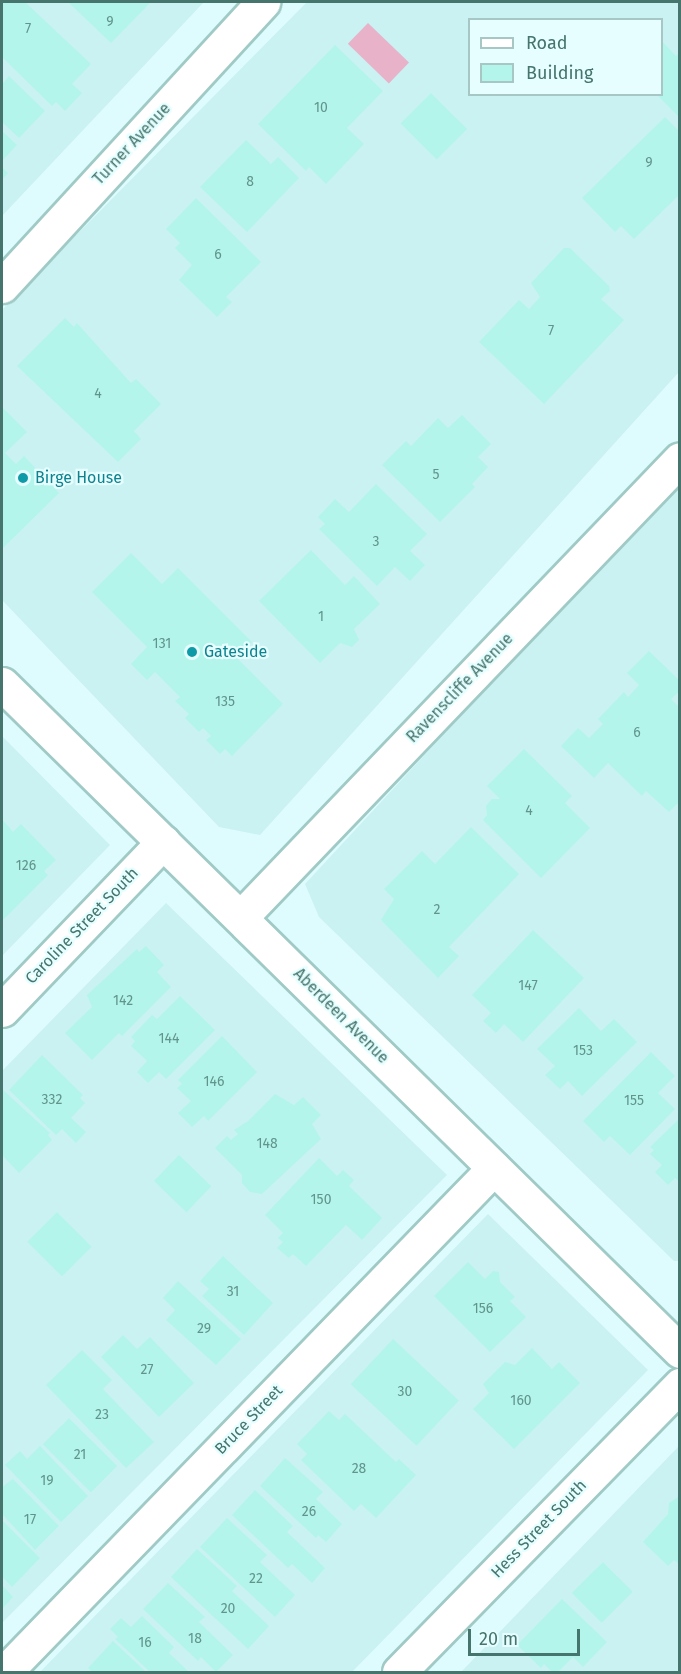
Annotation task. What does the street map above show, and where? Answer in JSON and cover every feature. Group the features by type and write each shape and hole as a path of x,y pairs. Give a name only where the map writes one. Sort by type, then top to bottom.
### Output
{"street":[{"name":"Turner Avenue","path":"2,286 263,2"},
{"name":"Ravenscliffe Avenue","path":"241,917 680,459"},
{"name":"Aberdeen Avenue","path":"2,684 680,1351"},
{"name":"Caroline Street South","path":"2,1010 163,842"},
{"name":"Bruce Street","path":"5,1672 494,1168"},
{"name":"Hess Street South","path":"399,1672 680,1385"}],"shaded area":[{"path":"2,2 204,2 2,216"},
{"path":"307,2 679,2 679,372 260,835 219,827 2,600 2,310"},
{"path":"368,23 409,63 389,83 348,44"},
{"path":"679,480 679,1261 674,1261 319,917 305,884"},
{"path":"2,736 110,845 2,956"},
{"path":"166,903 447,1175 2,1623 2,1071"},
{"path":"488,1214 648,1370 352,1672 40,1672"},
{"path":"679,1446 679,1672 461,1672"}],"building":[{"path":"2,2 25,2 91,64 72,84 82,93 65,111 56,102 52,106 2,57"},
{"path":"68,2 151,2 111,43"},
{"path":"663,42 676,56 680,52 680,118 658,96 663,96"},
{"path":"335,45 383,91 347,128 364,144 326,184 309,167 306,171 258,124"},
{"path":"9,76 45,111 19,138 2,122 2,81 3,83"},
{"path":"431,93 467,129 437,159 401,123"},
{"path":"665,117 680,132 680,194 634,239 621,226 615,232 582,198"},
{"path":"2,131 17,145 2,161"},
{"path":"246,140 271,164 278,157 299,178 247,232 200,187"},
{"path":"2,167 8,173 2,180"},
{"path":"196,198 261,262 226,297 232,302 217,317 179,280 192,265 175,248 180,243 166,229"},
{"path":"564,248 570,248 609,286 610,291 601,299 624,320 544,404 479,342 519,300 529,309 540,297 531,283"},
{"path":"65,318 74,327 77,323 131,383 136,379 161,404 134,431 141,439 118,462 17,366"},
{"name":"Birge House","path":"3,408 27,432 5,453 16,464 24,456 59,493 2,549"},
{"path":"462,415 491,444 478,457 488,467 472,484 475,487 440,522 382,465 406,441 411,446 438,418 448,428"},
{"path":"376,484 427,534 410,551 425,565 410,581 395,567 377,586 319,529 325,524 318,517 335,499 349,512"},
{"path":"311,550 345,585 354,576 380,604 354,629 359,640 352,647 340,643 320,663 259,601"},
{"name":"Gateside","path":"131,553 162,584 178,568 252,642 236,657 283,704 232,756 225,749 220,754 206,740 211,736 203,728 199,732 185,718 189,714 175,701 180,697 155,672 147,680 131,664 147,647 92,592"},
{"path":"649,651 680,681 680,691 671,699 680,708 680,801 669,812 646,791 642,796 608,763 594,778 561,746 578,728 589,738 603,724 598,719 624,692 628,697 639,685 627,673"},
{"path":"524,749 572,796 565,803 590,828 541,878 483,820 487,815 486,806 492,799 500,799 487,786"},
{"path":"2,819 13,832 21,824 56,860 44,871 48,875 2,921"},
{"path":"471,827 519,874 449,947 459,956 438,978 381,920 394,899 384,889 422,851 435,864"},
{"path":"533,930 584,978 523,1042 504,1024 496,1033 483,1021 491,1013 472,995"},
{"path":"146,946 164,965 157,972 171,987 122,1036 119,1033 92,1060 65,1033 92,1007 87,995 137,949 139,952"},
{"path":"180,996 215,1030 166,1079 159,1072 148,1083 137,1072 147,1061 131,1046 135,1041 131,1037 152,1015 157,1019"},
{"path":"579,1008 601,1031 614,1019 637,1042 582,1096 568,1081 560,1089 545,1075 555,1066 537,1049"},
{"path":"222,1036 257,1072 208,1121 204,1116 192,1127 178,1113 191,1101 177,1088 182,1084 178,1080"},
{"path":"651,1052 675,1076 658,1093 675,1109 630,1155 610,1136 604,1142 583,1121"},
{"path":"42,1055 83,1095 80,1098 85,1103 71,1118 86,1132 76,1143 62,1129 56,1135 9,1090"},
{"path":"2,1089 50,1133 48,1135 52,1140 19,1173 2,1155"},
{"path":"275,1094 294,1105 303,1097 321,1115 312,1124 321,1139 262,1194 250,1192 242,1183 242,1175 215,1148 227,1136 231,1140 238,1134 234,1130 248,1121"},
{"path":"680,1118 680,1182 675,1178 668,1185 655,1172 662,1165 650,1154 654,1150 650,1147"},
{"path":"179,1155 211,1186 186,1212 154,1181"},
{"path":"319,1158 337,1176 343,1170 354,1180 349,1186 382,1218 362,1240 346,1225 306,1266 293,1254 289,1258 277,1248 283,1242 278,1238 283,1233 265,1215"},
{"path":"57,1212 92,1247 62,1276 27,1242"},
{"path":"223,1256 273,1303 244,1335 202,1296 209,1289 200,1281"},
{"path":"468,1262 485,1279 493,1271 499,1272 500,1282 515,1297 510,1301 526,1317 490,1352 434,1296"},
{"path":"178,1281 241,1339 216,1365 166,1320 175,1310 163,1298"},
{"path":"123,1335 137,1349 150,1337 194,1383 159,1417 101,1357"},
{"path":"393,1339 459,1400 417,1446 351,1384"},
{"path":"532,1348 552,1369 559,1362 580,1383 514,1449 473,1409 489,1393 483,1384 505,1362 515,1365"},
{"path":"82,1350 112,1380 103,1389 154,1442 126,1468 46,1385"},
{"path":"329,1411 339,1420 345,1414 396,1462 399,1459 416,1475 376,1518 361,1504 354,1511 301,1460 307,1454 297,1444"},
{"path":"69,1418 117,1466 91,1492 43,1444"},
{"path":"40,1446 88,1496 61,1522 5,1465 20,1451 27,1459"},
{"path":"285,1458 323,1492 316,1499 342,1524 326,1542 318,1535 316,1538 260,1486"},
{"path":"13,1479 59,1526 35,1550 2,1514 2,1487"},
{"path":"255,1490 293,1526 287,1532 325,1568 312,1583 292,1564 288,1568 232,1515"},
{"path":"680,1496 680,1565 674,1560 668,1566 643,1542 668,1514 669,1503"},
{"path":"227,1518 267,1555 260,1562 295,1595 275,1617 200,1547"},
{"path":"2,1520 40,1558 12,1587 2,1577"},
{"path":"197,1549 237,1586 232,1591 269,1626 248,1649 171,1577"},
{"path":"603,1562 633,1592 602,1623 572,1593"},
{"path":"168,1583 205,1617 199,1622 233,1655 216,1672 201,1657 198,1661 143,1609"},
{"path":"2,1585 13,1597 2,1609"},
{"path":"562,1599 607,1642 583,1667 573,1657 558,1672 552,1672 544,1664 541,1668 517,1645"},
{"path":"142,1616 174,1647 169,1653 189,1672 150,1672 115,1639 118,1637 110,1629 121,1618 131,1627"},
{"path":"113,1641 146,1672 92,1672 88,1668"}],"place":[{"name":"Birge House","path":"23,478"},
{"name":"Gateside","path":"192,652"}]}
